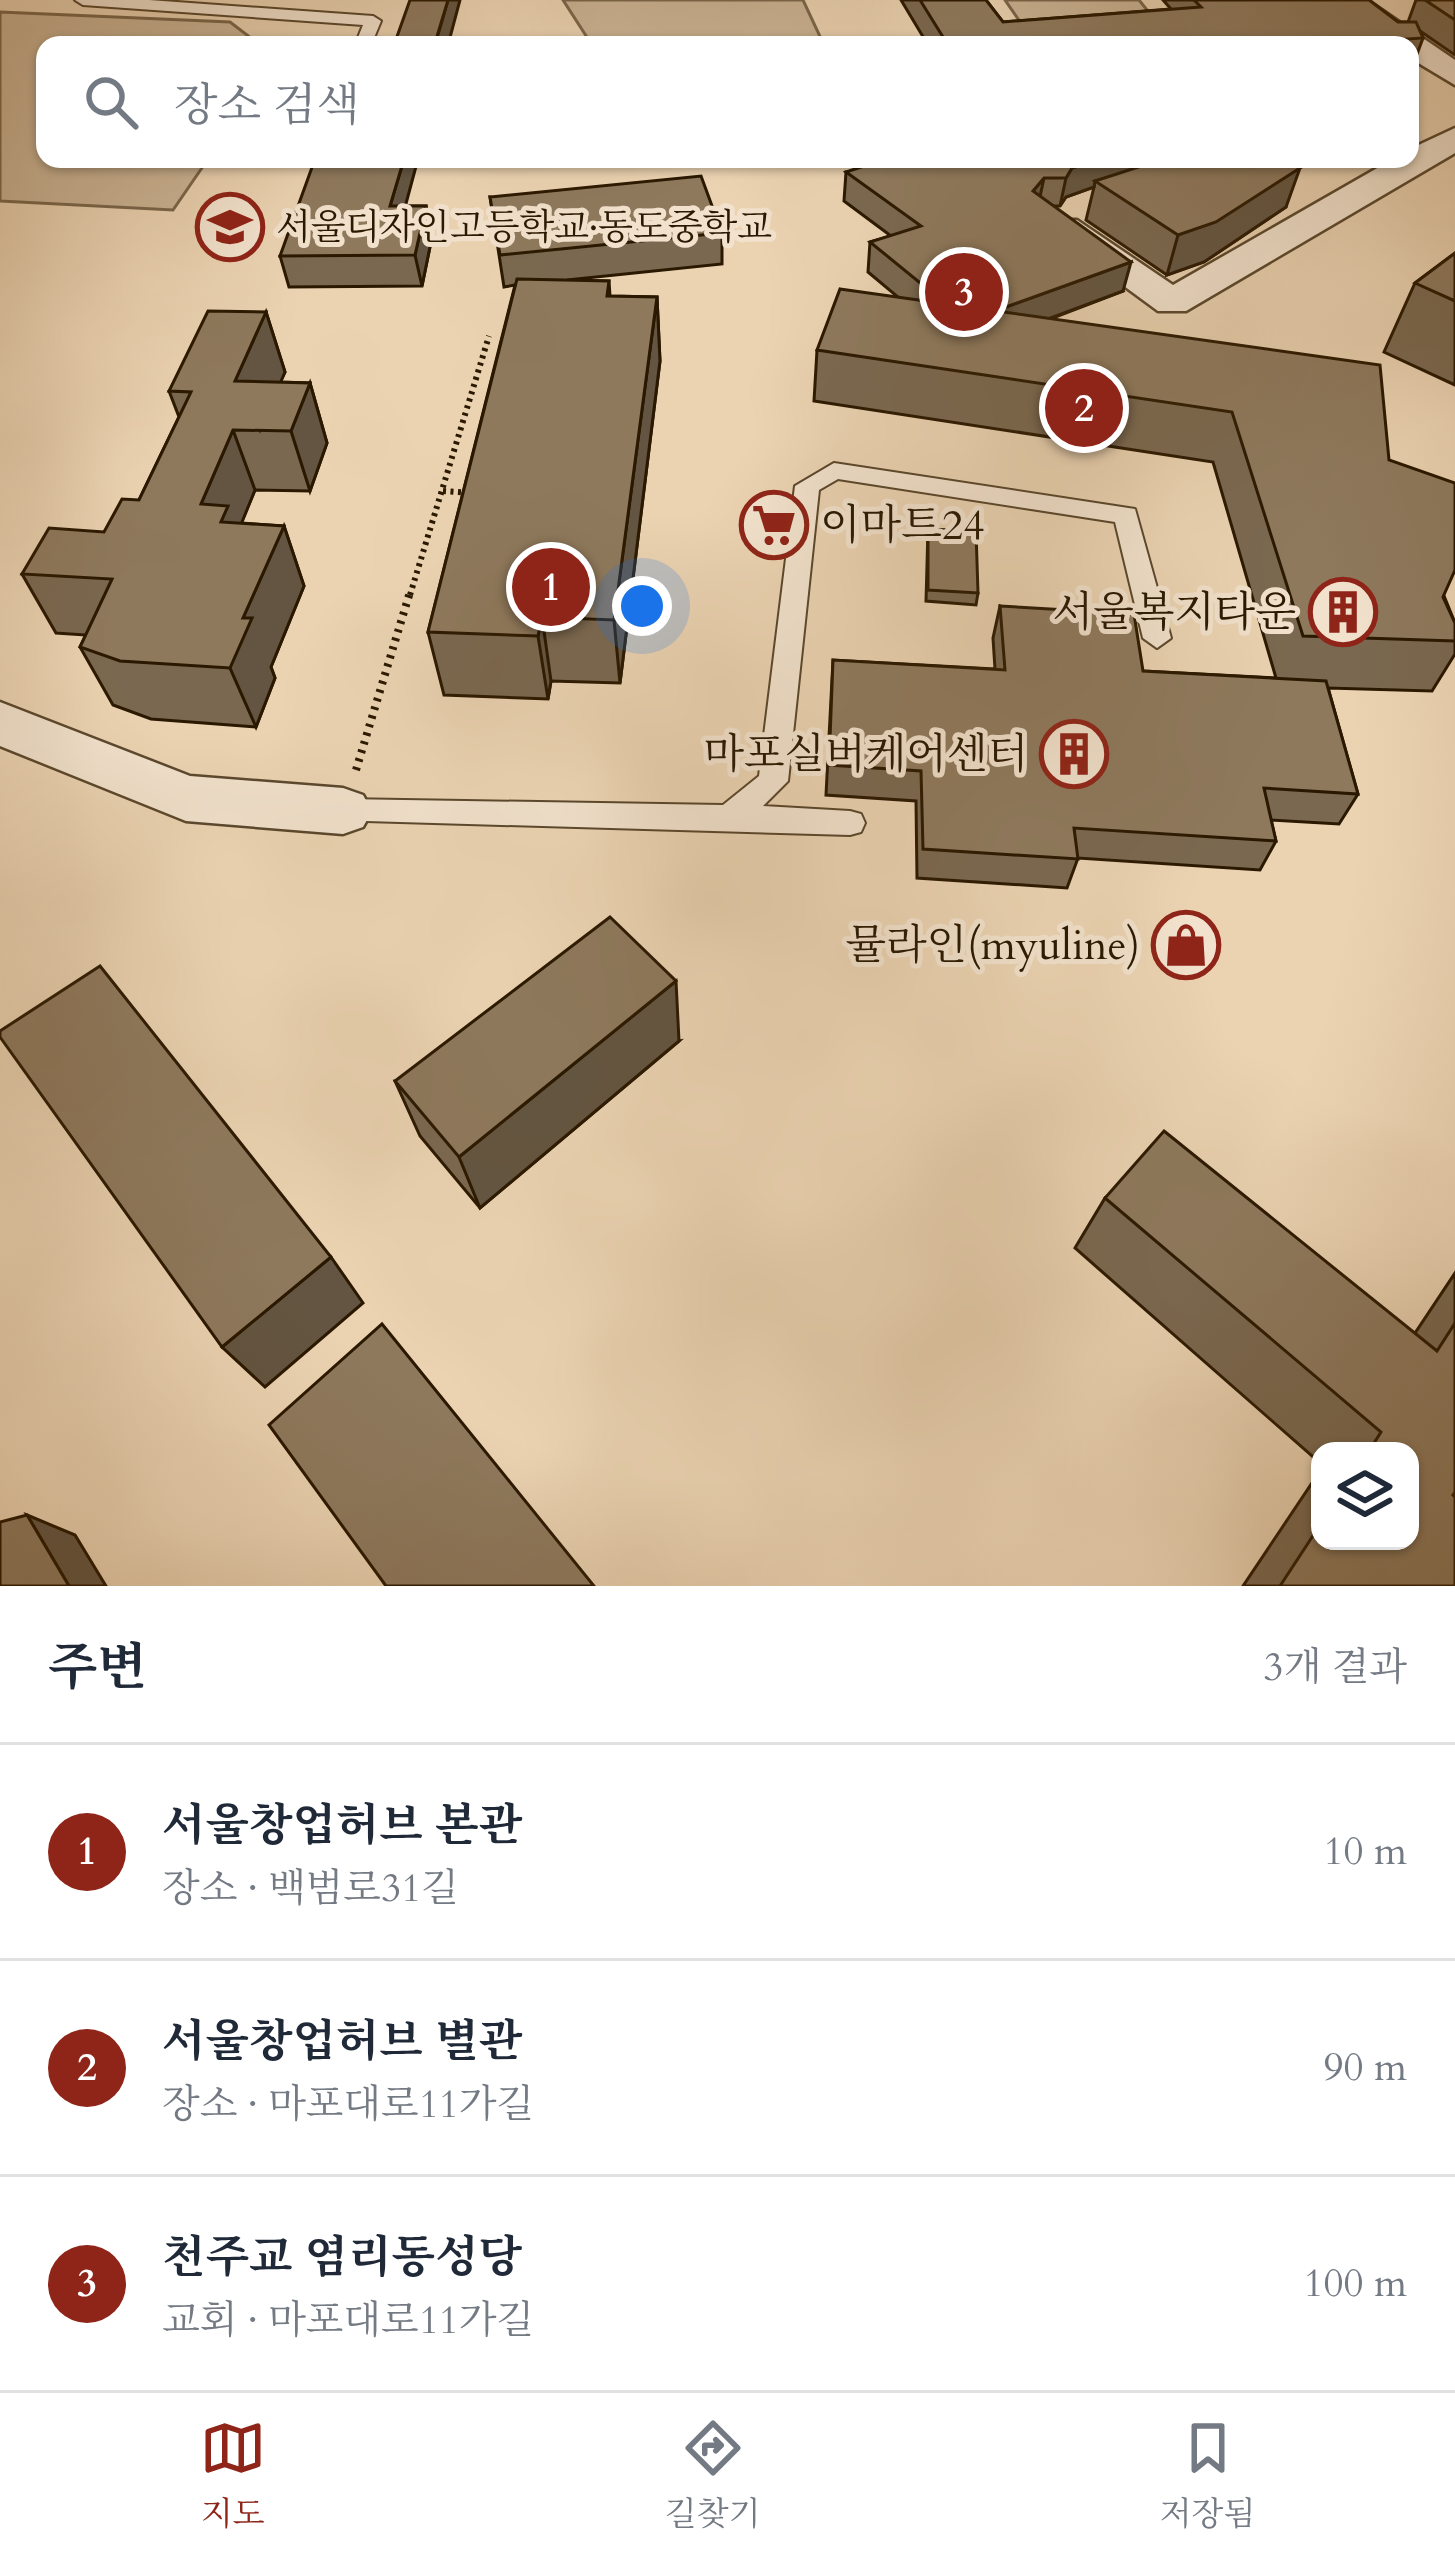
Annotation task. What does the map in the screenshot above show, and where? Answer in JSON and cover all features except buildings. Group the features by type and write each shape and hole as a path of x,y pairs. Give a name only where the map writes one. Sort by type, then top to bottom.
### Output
{"street":[{"path":"1358,7 1411,8"},
{"path":"1358,7 1399,36"},
{"path":"1419,50 1455,75"},
{"path":"1419,159 1455,138"},
{"path":"1077,210 1172,302 1403,168"},
{"path":"1292,190 1330,210"},
{"path":"0,723 186,798 343,811"}],"lane":[{"path":"82,0 373,21 367,36"},
{"path":"730,818 773,781 807,486 834,471 1126,514 1157,638"},
{"path":"343,811 850,823"}],"path":[{"path":"343,811 489,336"},
{"path":"443,491 490,494"}],"shaded area":[{"path":"563,0 803,0 820,36 586,36"},
{"path":"1005,0 1139,0 1164,31 1082,36 1030,36"},
{"path":"0,12 230,22 248,36 36,36 36,168 202,168 173,210 0,201"}],"place":[{"name":"서울디자인고등학교·동도중학교","path":"230,227"},
{"name":"천주교 염리동성당","path":"964,292"},
{"name":"서울창업허브 별관","path":"1084,408"},
{"name":"이마트24","path":"774,525"},
{"name":"서울창업허브 본관","path":"551,587"},
{"name":"서울복지타운","path":"1343,612"},
{"name":"마포실버케어센터","path":"1074,754"},
{"name":"뮬라인(myuline)","path":"1186,945"}]}
